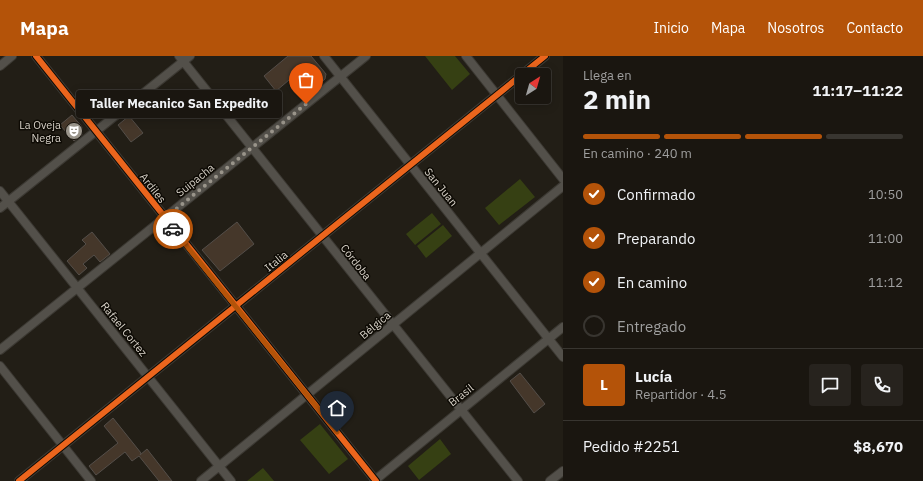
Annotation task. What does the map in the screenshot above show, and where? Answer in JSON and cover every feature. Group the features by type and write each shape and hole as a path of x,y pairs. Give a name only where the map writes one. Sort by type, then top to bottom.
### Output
{"street":[{"path":"0,66 12,56"},
{"name":"Ardiles","path":"36,56 236,307 309,395 375,481"},
{"name":"San Juan","path":"324,56 563,357"},
{"name":"Suipacha","path":"0,350 366,56"},
{"path":"466,56 563,179"},
{"name":"Italia","path":"20,481 545,56"},
{"path":"0,208 184,58"},
{"name":"Córdoba","path":"184,58 322,237 518,481"},
{"name":"Bélgica","path":"201,481 309,395 392,325 563,186"},
{"name":"Rafael Cortez","path":"0,191 231,481"},
{"name":"Brasil","path":"375,481 461,409 563,327"},
{"path":"0,366 91,481"},
{"path":"550,481 563,471"}],"green space":[{"path":"425,56 455,56 470,74 452,90"},
{"path":"520,179 535,197 499,225 485,208"},
{"path":"432,213 441,224 415,245 406,234"},
{"path":"443,225 452,236 426,258 417,246"},
{"path":"320,424 348,459 329,474 300,440"},
{"path":"440,439 451,454 419,480 408,466"},
{"path":"263,468 274,481 247,481"}],"building":[{"path":"288,56 311,56 326,74 325,79 310,92 303,83 296,88 289,80 276,91 264,76"},
{"name":"La Oveja Negra","path":"72,115 82,127 82,135 74,141 60,125"},
{"path":"129,116 143,133 131,142 118,125"},
{"path":"237,222 254,244 220,271 202,250"},
{"path":"92,232 110,254 100,262 94,255 83,264 87,268 79,275 67,261 86,244 82,240"},
{"path":"520,373 545,404 534,413 510,381"},
{"path":"113,418 141,453 140,455 147,449 172,481 159,481 139,456 132,461 125,452 96,475 89,466 118,443 104,426"}],"cycle path":[{"path":"36,56 376,481"},
{"path":"19,481 545,56"}],"way so far":[{"path":"173,229 165,218 306,104"}],"place":[{"name":"Taller Mecanico San Expedito","path":"306,104"},
{"name":"La Oveja Negra","path":"74,131"}],"route":[{"path":"173,229 309,395 337,432"}]}
